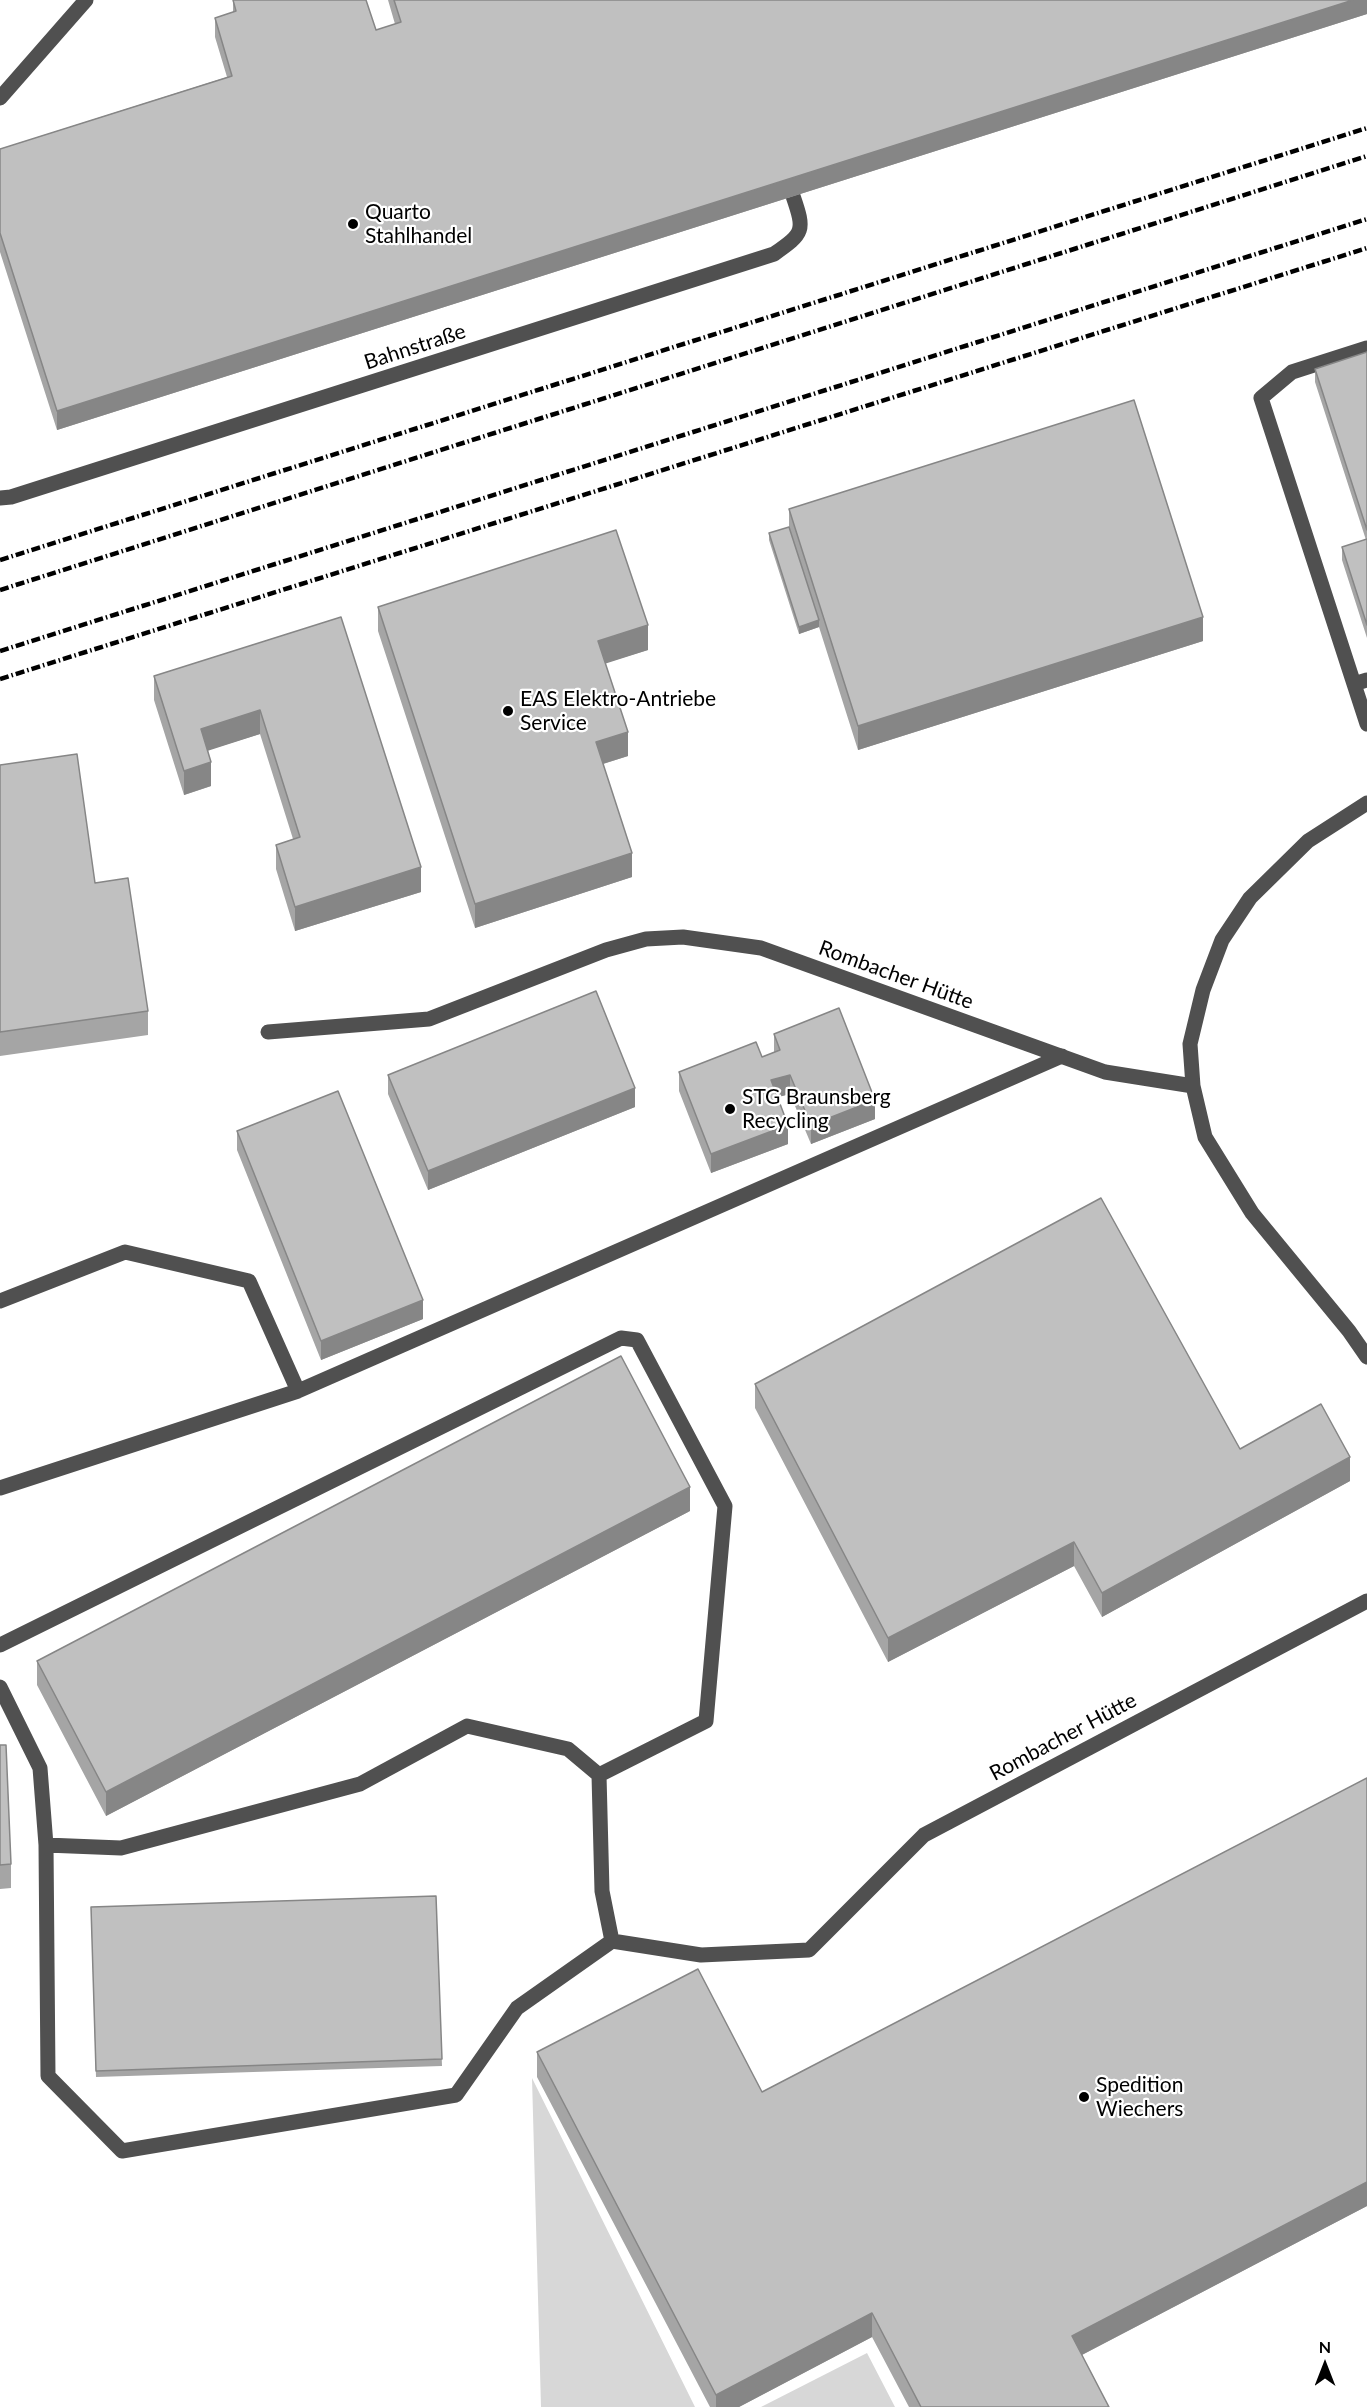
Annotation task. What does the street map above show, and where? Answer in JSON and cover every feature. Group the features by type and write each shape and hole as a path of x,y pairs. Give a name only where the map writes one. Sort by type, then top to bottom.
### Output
{"street":[{"path":"0,98 86,0"},
{"name":"Bahnstraße","path":"0,498 11,497 774,254 791,242 801,230 801,217 793,196"},
{"path":"1367,348 1292,372 1261,398 1361,682 1367,724"},
{"path":"1367,803 1308,841 1250,898 1222,940 1203,990 1190,1044 1193,1086 1205,1137 1252,1213 1349,1331 1367,1357"},
{"name":"Rombacher Hütte","path":"268,1032 429,1019 606,950 646,939 683,937 761,948 1106,1072 1193,1086"},
{"path":"0,1488 298,1391 1062,1056"},
{"path":"0,1301 125,1252 249,1281 298,1391"},
{"path":"0,1645 621,1338 637,1340 725,1506 706,1721 600,1775"},
{"name":"Rombacher Hütte","path":"612,1941 701,1955 809,1950 924,1835 1367,1601"},
{"path":"0,1687 40,1768 46,1845 48,2076 122,2151 456,2095 517,2007 612,1941 602,1891 600,1775 568,1749 467,1726 360,1784 121,1848 46,1845"}],"shaded area":[{"path":"532,2078 695,2407 541,2407"},
{"path":"867,2353 895,2407 761,2407"}],"building":[{"name":"Quarto Stahlhandel","path":"233,0 366,0 376,30 401,22 394,0 1353,0 57,411 0,233 0,149 232,76 215,18 236,11"},
{"path":"1367,352 1367,530 1315,369"},
{"path":"1134,400 1203,617 858,726 789,509"},
{"path":"789,527 819,620 799,627 769,533"},
{"name":"EAS Elektro-Antriebe Service","path":"616,530 648,625 598,641 628,732 596,742 632,853 475,904 378,607"},
{"path":"1367,539 1367,625 1342,547"},
{"path":"341,617 421,867 295,907 276,845 300,837 260,710 201,729 211,762 184,771 154,676"},
{"path":"77,754 95,883 128,878 148,1011 0,1032 0,765"},
{"path":"596,991 635,1088 428,1171 388,1075"},
{"name":"STG Braunsberg Recycling","path":"839,1008 875,1100 811,1125 790,1075 771,1080 788,1125 711,1154 679,1072 756,1042 762,1057 780,1050 774,1034"},
{"path":"338,1091 423,1300 321,1341 237,1131"},
{"path":"1101,1198 1240,1449 1321,1404 1350,1457 1102,1593 1074,1542 888,1638 755,1384"},
{"path":"621,1356 690,1487 106,1792 37,1661"},
{"path":"0,1745 6,1745 11,1864 0,1865"},
{"name":"Spedition Wiechers","path":"1367,1778 1367,2182 1072,2336 1109,2407 921,2407 872,2313 716,2395 537,2052 698,1969 762,2092"},
{"path":"436,1896 442,2059 96,2071 91,1907"}],"railway":[{"path":"0,560 1367,128"},
{"path":"0,590 1367,156"},
{"path":"0,651 1367,219"},
{"path":"0,679 1367,248"}],"place":[{"name":"Quarto Stahlhandel","path":"353,224"},
{"name":"EAS Elektro-Antriebe Service","path":"508,711"},
{"name":"STG Braunsberg Recycling","path":"730,1109"},
{"name":"Spedition Wiechers","path":"1084,2097"}]}
